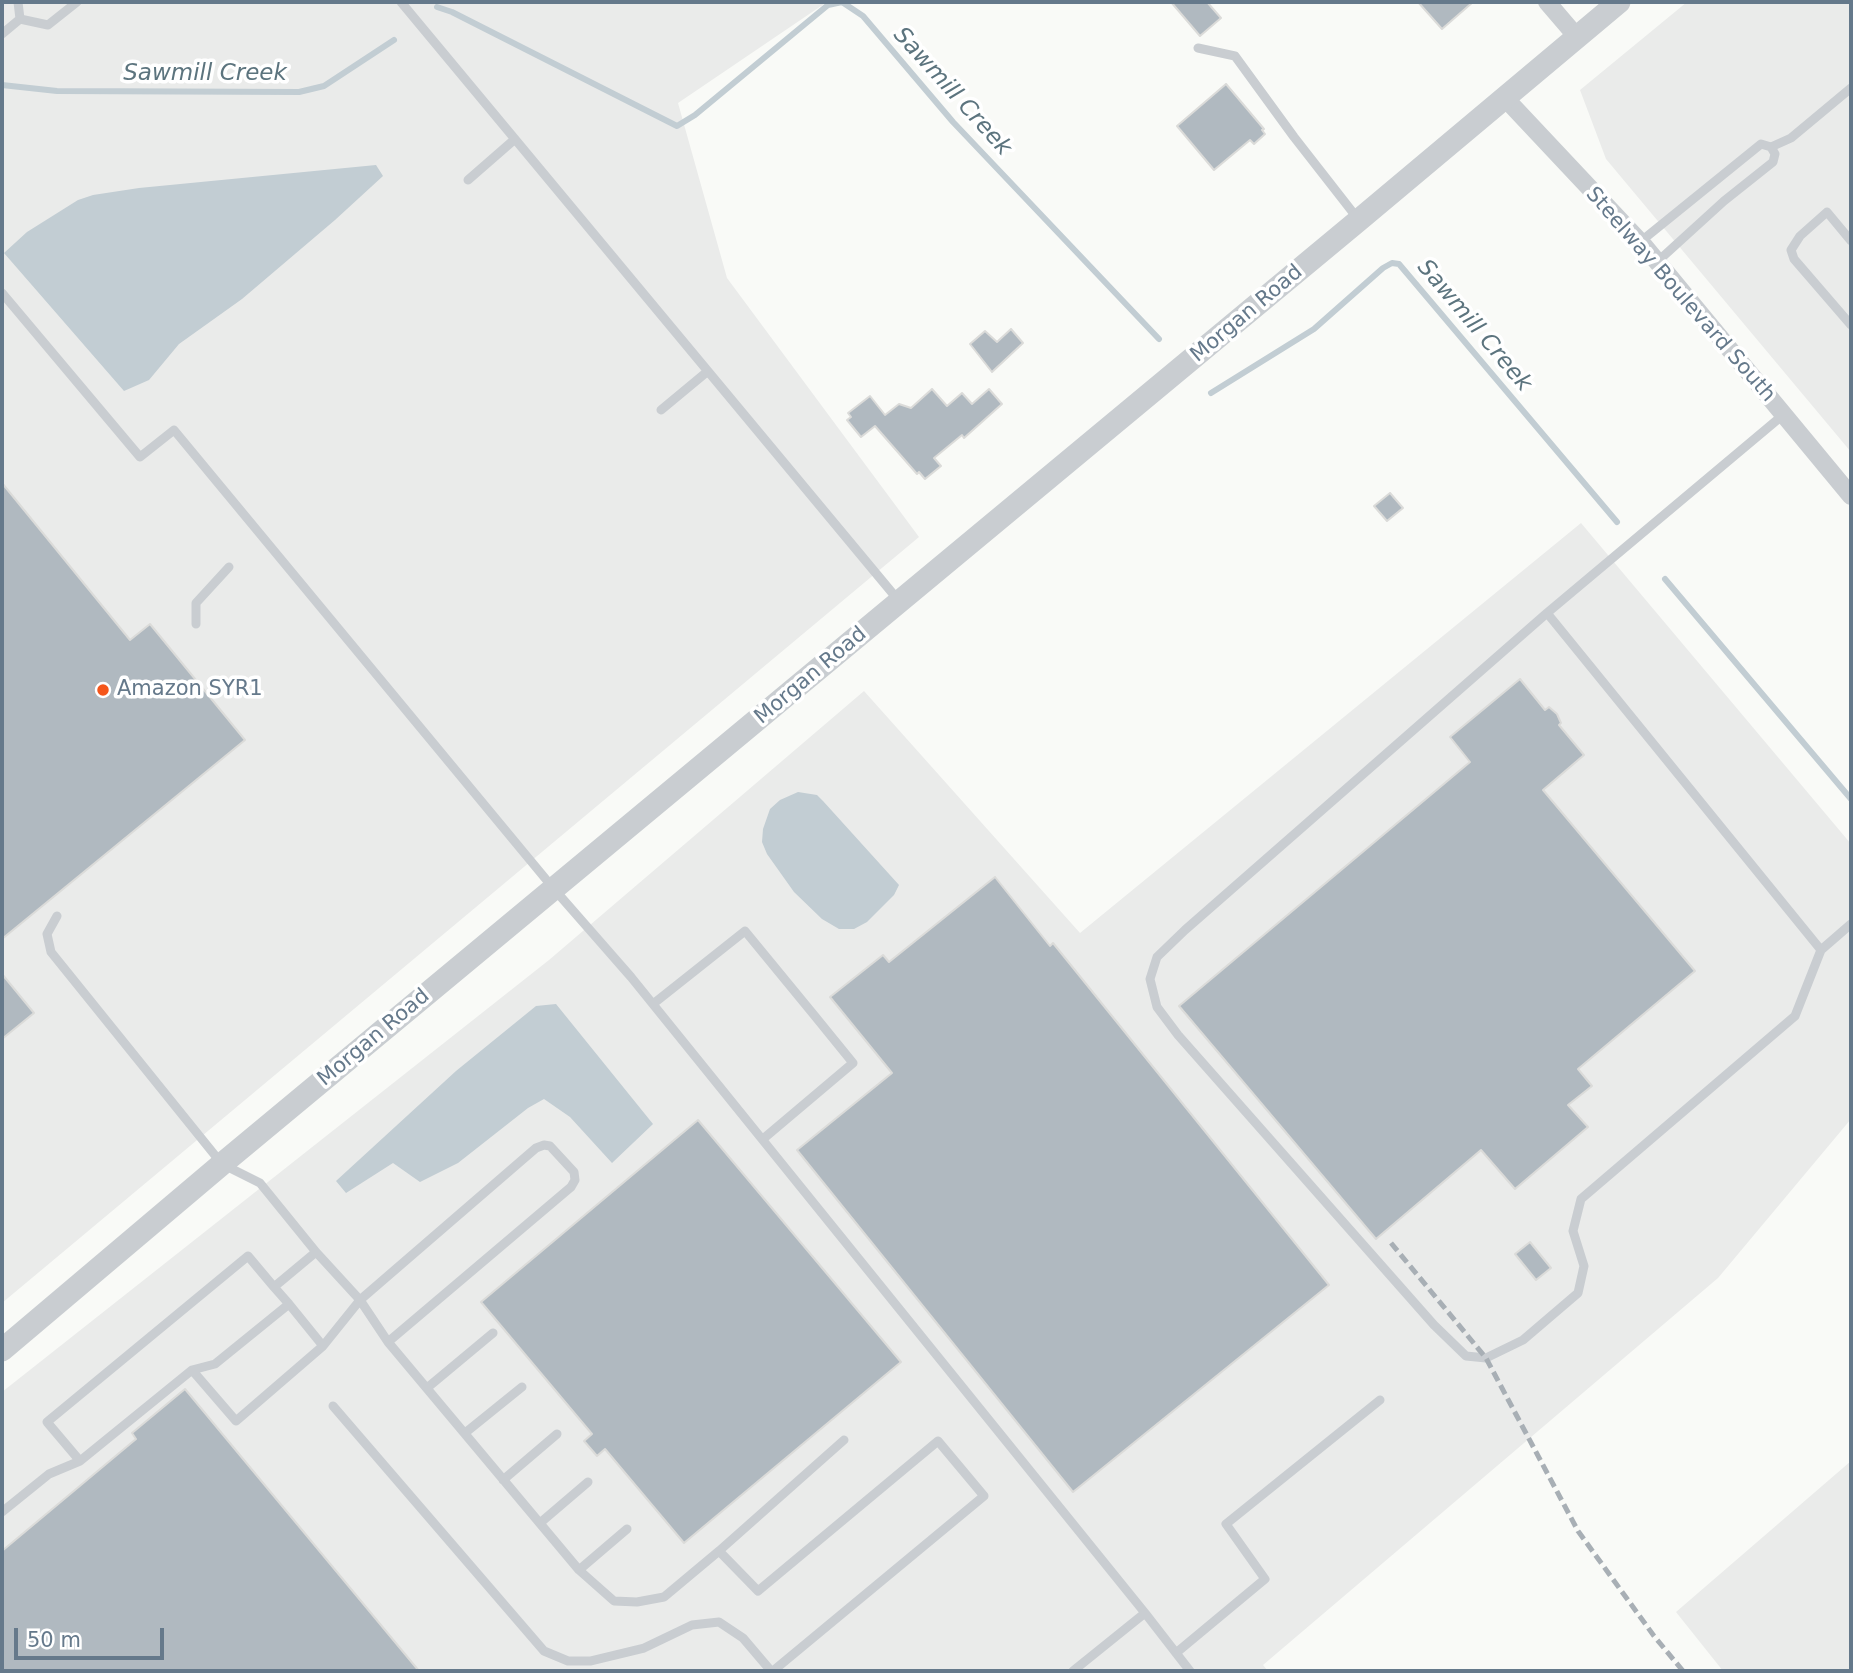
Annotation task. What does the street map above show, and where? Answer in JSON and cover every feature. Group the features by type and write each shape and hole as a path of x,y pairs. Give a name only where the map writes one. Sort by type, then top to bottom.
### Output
{"street":[{"path":"1547,2 1577,37"},
{"name":"Morgan Road","path":"2,1350 1619,2"},
{"name":"Steelway Boulevard South","path":"1504,98 1640,242 1851,496"}],"lane":[{"path":"18,2 20,19"},
{"path":"20,19 48,25 77,2"},
{"path":"401,2 900,602"},
{"path":"2,34 20,19"},
{"path":"1198,48 1235,56 1359,220"},
{"path":"1640,242 1761,144 1771,147 1791,138 1851,88"},
{"path":"468,180 516,139"},
{"path":"1657,262 1724,201 1773,162 1775,154 1771,147"},
{"path":"1851,241 1826,212 1800,236 1791,250 1794,259 1851,325"},
{"path":"2,293 140,457 174,430 554,889 653,1004 1190,1671"},
{"path":"661,410 708,371"},
{"path":"1783,415 1547,613 1185,930 1157,957 1150,979 1157,1007 1178,1035 1434,1325 1466,1356 1486,1358 1523,1340 1578,1293 1584,1266 1573,1231 1581,1199 1795,1016 1821,950 1851,924"},
{"path":"196,625 196,603 229,567"},
{"path":"1547,613 1821,950"},
{"path":"57,916 47,934 51,952 222,1164 260,1183 360,1300 388,1342 540,1524 579,1570 614,1601 637,1602 664,1597 845,1440"},
{"path":"653,1004 745,931 814,1015 853,1063 763,1139"},
{"path":"192,1370 236,1421 323,1346 360,1300 536,1148 550,1146 574,1171 575,1180 571,1187 388,1342"},
{"path":"274,1287 317,1252"},
{"path":"80,1461 47,1422 248,1256 323,1346"},
{"path":"2,1512 49,1474 80,1461 192,1370 215,1364 289,1304"},
{"path":"426,1388 493,1333"},
{"path":"465,1433 523,1387"},
{"path":"1176,1653 1265,1579 1226,1524 1380,1399"},
{"path":"333,1406 544,1651 568,1661 590,1661 644,1648 692,1625 719,1622 743,1638 772,1671 984,1496 938,1441 758,1591 719,1551"},
{"path":"503,1480 557,1434"},
{"path":"540,1524 588,1482"},
{"path":"579,1570 627,1529"},
{"path":"1073,1671 1145,1613"}],"shaded area":[{"path":"2,2 827,2 678,103 727,278 919,537 2,1303"},
{"path":"1687,2 1851,2 1851,452 1606,159 1580,90"},
{"path":"376,165 383,176 335,220 242,299 179,344 149,380 124,391 4,253 27,232 78,200 93,195 139,188"},
{"path":"1581,523 1851,844 1851,1119 1718,1278 1263,1665 1268,1671 2,1671 2,1392 549,960 864,691 1080,933"},
{"path":"798,792 817,795 899,885 894,895 867,922 854,929 839,929 822,919 794,892 767,854 762,842 770,809 780,800"},
{"path":"556,1004 653,1124 612,1163 570,1117 544,1099 528,1108 458,1163 420,1182 393,1163 346,1193 336,1181 456,1071 536,1006"},
{"path":"1851,1461 1851,1671 1723,1671 1676,1612"}],"building":[{"path":"1171,2 1207,2 1221,18 1200,36"},
{"path":"1418,2 1473,2 1442,29"},
{"path":"1226,84 1264,129 1262,130 1265,134 1254,144 1250,140 1214,170 1177,126"},
{"path":"1011,329 1023,343 992,372 970,344 985,331 997,342"},
{"path":"932,389 947,406 962,393 972,404 989,389 1002,404 964,438 962,435 934,458 941,466 925,479 919,472 917,474 875,426 861,437 847,420 851,417 848,413 870,396 885,415 899,404 911,408"},
{"name":"Amazon SYR1","path":"2,483 130,640 150,624 245,740 2,939"},
{"path":"1390,493 1403,508 1387,521 1374,506"},
{"path":"1520,679 1545,710 1549,707 1557,714 1561,723 1559,725 1584,755 1543,790 1695,971 1578,1069 1592,1086 1568,1105 1588,1127 1515,1189 1481,1150 1376,1239 1179,1006 1470,762 1450,737"},
{"path":"995,877 1050,946 1053,943 1329,1285 1073,1492 797,1150 892,1073 830,997 883,955 889,962"},
{"path":"2,974 34,1013 2,1039"},
{"path":"698,1120 901,1362 684,1543 605,1449 597,1456 584,1441 592,1434 481,1302"},
{"path":"1530,1242 1551,1268 1536,1280 1515,1254"},
{"path":"185,1389 419,1671 2,1671 2,1551 136,1439 132,1433"}],"waterway":[{"name":"Sawmill Creek","path":"437,7 452,12 677,126 695,115 828,5 842,2 863,16 953,122 1159,339"},
{"name":"Sawmill Creek","path":"2,85 57,91 299,92 324,86 394,40"},
{"name":"Sawmill Creek","path":"1211,393 1314,329 1383,268 1392,263 1399,264 1617,522"},
{"name":"Sawmill Creek","path":"1665,579 1851,799"}],"railway":[{"path":"1391,1243 1486,1358 1578,1531 1654,1636 1683,1671"}],"place":[{"name":"Amazon SYR1","path":"103,690"}]}
